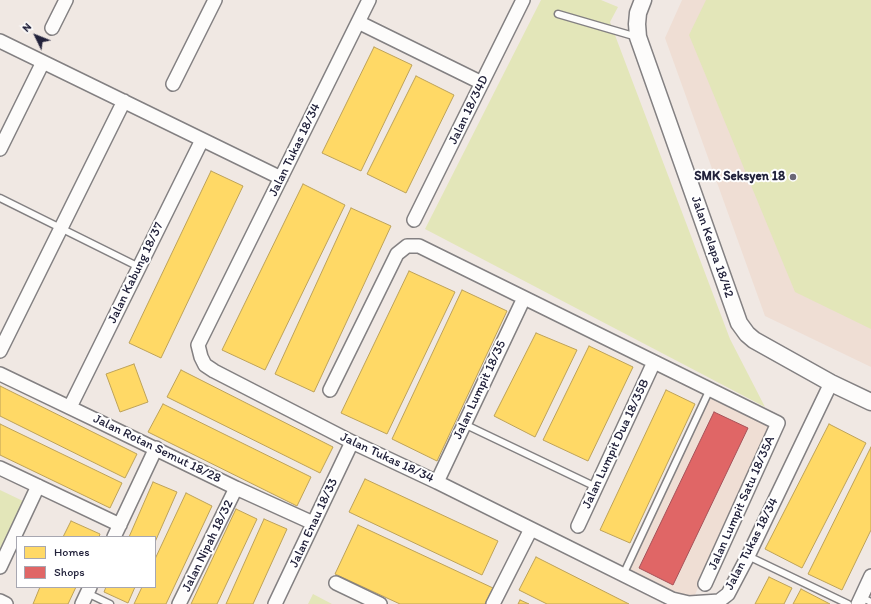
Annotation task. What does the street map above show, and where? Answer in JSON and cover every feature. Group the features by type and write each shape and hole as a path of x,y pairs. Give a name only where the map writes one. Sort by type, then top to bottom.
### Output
{"street":[{"path":"52,28 66,0"},
{"path":"174,84 215,0"},
{"name":"Jalan Tukas 18/34","path":"369,0 198,345 205,365 352,442 437,482 672,599 680,602 697,603 719,601 728,594 748,556 831,383"},
{"name":"Jalan 18/34D","path":"414,220 523,0"},
{"name":"Jalan Kelapa 18/42","path":"643,0 638,13 638,38 739,323 747,334 754,340 831,383 871,402"},
{"path":"358,22 482,82"},
{"path":"0,41 281,178"},
{"path":"0,149 43,62"},
{"path":"0,351 124,101"},
{"name":"Jalan Kabung 18/37","path":"70,407 202,140"},
{"path":"330,390 397,254 407,246 419,246 710,389"},
{"name":"Jalan Lumpit 18/35","path":"437,482 524,298"},
{"name":"Jalan Lumpit Dua 18/35B","path":"578,526 654,362"},
{"name":"Jalan Rotan Semut 18/28","path":"0,374 156,448 236,488 314,523"},
{"name":"Jalan Lumpit Satu 18/35A","path":"705,584 778,423 710,389"},
{"name":"Jalan Enau 18/33","path":"276,604 352,442"},
{"path":"114,536 156,448"},
{"path":"0,468 120,525"},
{"path":"0,567 38,486"},
{"name":"Jalan Nipah 18/32","path":"179,604 236,488"},
{"path":"493,604 531,530"},
{"path":"863,601 871,576"},
{"path":"336,583 380,604"},
{"path":"0,601 6,604"}],"lane":[{"path":"558,14 638,38"},
{"path":"0,198 139,267"},
{"path":"623,575 710,389"},
{"path":"464,424 596,487"},
{"path":"748,556 848,604"},
{"path":"86,595 110,604"}],"shaded area":[{"name":"SMK Seksyen 18","path":"682,0 871,0 871,367 765,316 665,38"},
{"path":"710,397 770,424 694,597 678,596 628,572"}],"green space":[{"path":"541,0 601,0 618,7 610,22 730,339 765,407 425,229"},
{"name":"SMK Seksyen 18","path":"706,0 871,0 871,329 795,292 689,35"},
{"path":"0,490 23,501 0,549"},
{"path":"313,594 332,604 308,604"}],"building: Homes":[{"path":"374,47 412,65 361,171 322,153"},
{"path":"416,76 454,95 406,193 367,174"},
{"path":"211,171 243,186 161,358 129,343"},
{"path":"303,184 345,205 265,370 222,350"},
{"path":"351,208 391,226 314,392 275,374"},
{"path":"409,271 455,292 387,434 341,413"},
{"path":"462,290 507,311 437,461 392,439"},
{"path":"536,333 577,350 535,437 494,416"},
{"path":"589,346 633,367 588,461 543,440"},
{"path":"134,364 148,402 120,412 106,374"},
{"path":"181,370 333,447 320,473 167,397"},
{"path":"0,386 137,454 125,478 0,416"},
{"path":"666,390 695,404 630,543 600,530"},
{"path":"163,404 311,477 297,506 148,432"},
{"path":"0,424 122,483 110,508 0,455"},
{"path":"829,424 866,443 802,568 765,549"},
{"path":"871,447 871,530 842,590 808,574"},
{"path":"365,479 498,541 482,575 349,512"},
{"path":"153,482 177,492 156,540 156,536 129,536"},
{"path":"186,493 212,506 166,604 134,604 142,588 156,588 156,557"},
{"path":"236,509 257,519 217,604 191,604"},
{"path":"264,519 287,529 253,604 226,604"},
{"path":"71,521 100,534 99,536 64,536"},
{"path":"358,525 493,588 485,604 400,604 335,574"},
{"path":"536,557 629,604 547,604 519,590"},
{"path":"769,577 792,588 784,604 755,604"},
{"path":"40,588 76,588 68,604 33,604"},
{"path":"106,588 135,588 128,603 104,592"},
{"path":"801,589 830,604 793,604"},
{"path":"520,600 529,604 518,604"}],"building: Shops":[{"path":"714,412 748,428 673,585 639,568"}],"place":[{"name":"SMK Seksyen 18","path":"793,177"}]}
